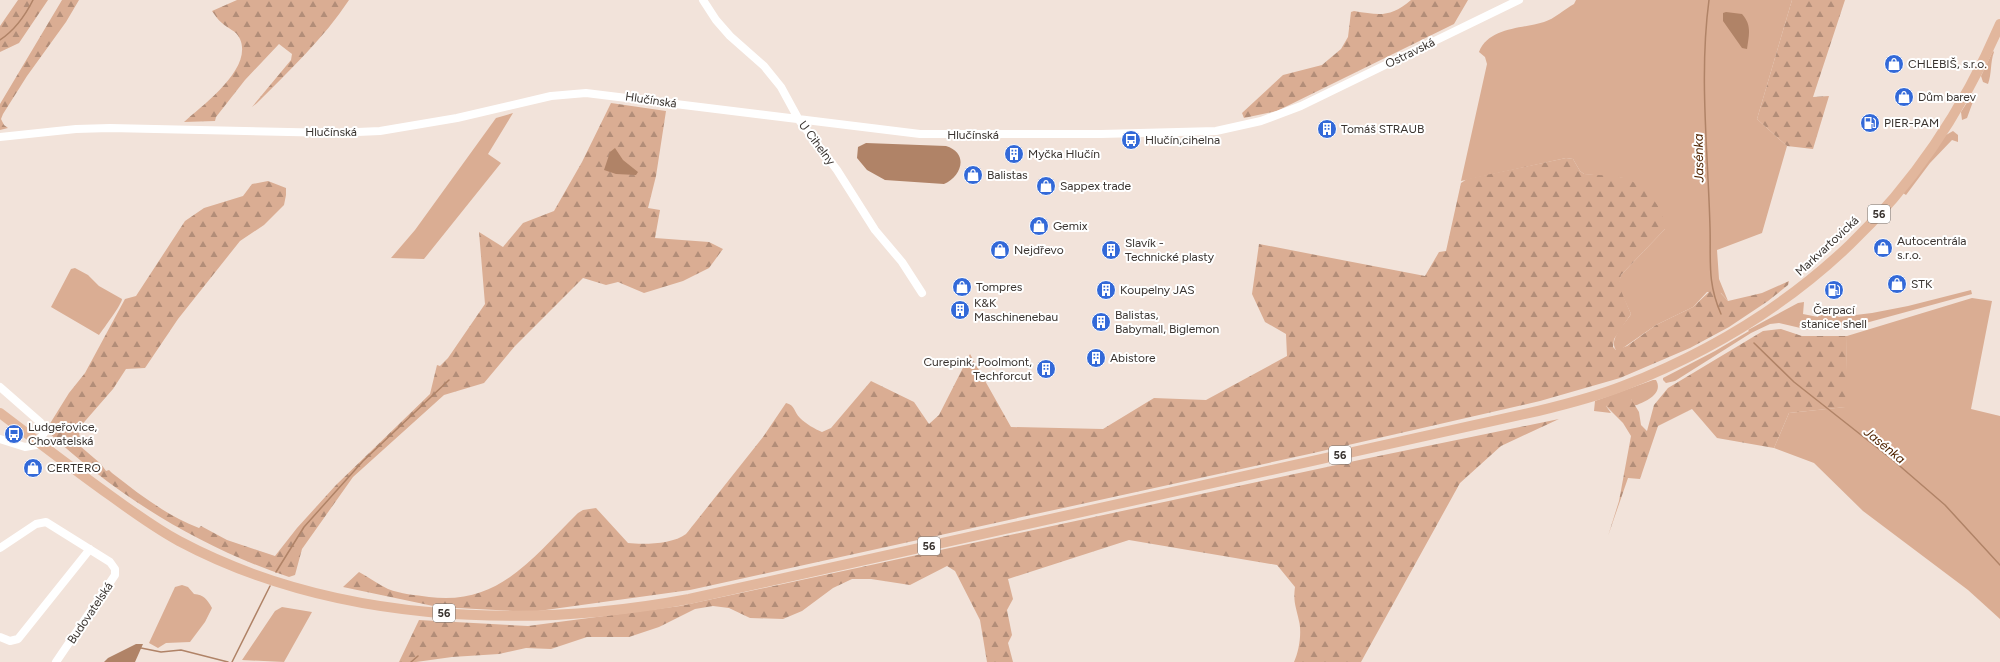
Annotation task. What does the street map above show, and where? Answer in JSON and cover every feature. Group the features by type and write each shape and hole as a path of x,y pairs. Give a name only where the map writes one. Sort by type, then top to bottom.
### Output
{"main road":[{"name":"Markvartovická","path":"38,442 140,517 166,534 200,552 245,571 288,585 325,594 380,605 476,615 581,614 616,611 689,599 1538,411 1622,386 1702,351 1756,319 1797,291 1829,265 1868,226 1904,186 1949,123 1972,83 2000,24"},
{"name":"56","path":"0,413 38,442"}],"street":[{"name":"U Cihelny","path":"703,0 713,16 726,31 774,77 788,96 799,120 834,165 875,230 902,262 922,293"},
{"name":"Ostravská","path":"1301,106 1519,0"},
{"name":"Hlučínská","path":"0,137 76,129 110,128 335,133 380,131 457,118 551,96 580,93 615,96 920,134 1044,135 1190,133 1216,131 1244,125 1301,106"},
{"path":"0,387 40,422 46,430 36,445 25,447 0,439"},
{"name":"Budovatelská","path":"0,548 36,524 46,522 110,562 115,569 115,575 56,662"},
{"path":"0,637 10,641 18,639 90,549"}],"green space":[{"path":"18,0 48,0 19,43 0,52 0,26"},
{"path":"62,0 79,0 66,22 27,76 3,114 1,119 4,125 8,128 0,130 0,104"},
{"path":"237,0 349,0 329,28 306,54 252,107 291,60 292,54 279,44 245,80 216,117 215,121 184,122 224,85 233,74 239,62 242,50 240,39 219,20 212,11"},
{"path":"1411,0 1468,0 1454,24 1277,111 1244,118 1242,113 1283,75 1322,65 1341,49 1348,37 1351,12 1384,14 1397,10"},
{"path":"1576,0 1792,0 1757,119 1787,146 1762,233 1717,250 1719,279 1728,301 1721,293 1707,292 1693,307 1656,325 1620,350 1616,350 1614,341 1631,314 1618,286 1621,275 1665,229 1623,178 1584,174 1580,171 1573,159 1566,158 1461,181 1487,64 1485,57 1479,52 1484,44 1498,33 1548,21 1574,4"},
{"path":"1792,0 1845,0 1813,97 1829,96 1813,149 1787,146 1757,119"},
{"path":"1993,51 1988,84 1983,82 1981,76"},
{"path":"1973,93 1975,96 1967,118 1962,120 1961,112"},
{"path":"611,103 666,111 656,176 648,208 660,210 655,238 709,242 723,249 709,268 683,281 644,293 618,282 606,285 583,278 515,346 484,383 444,395 353,477 302,549 295,575 289,577 223,551 160,517 100,476 46,430 69,393 85,373 125,299 136,296 185,221 204,208 243,196 252,184 268,181 286,188 284,205 264,225 240,241 178,319 145,368 126,369 113,389 79,428 80,446 101,464 106,471 109,470 132,489 154,504 187,523 199,528 201,526 227,540 275,556 297,528 336,485 430,394 437,365 440,366 448,358 485,304 479,232 503,247 523,223 554,211 582,162"},
{"path":"513,113 488,154 501,163 424,259 391,258 415,230 496,118"},
{"path":"1953,131 1958,135 1958,142 1952,140 1930,163 1906,195 1903,193 1946,135"},
{"path":"1566,158 1573,159 1580,171 1584,174 1619,177 1632,181 1652,198 1662,213 1665,229 1621,275 1619,286 1631,314 1614,339 1613,347 1616,350 1627,346 1656,325 1693,307 1711,290 1717,289 1728,301 1762,293 1789,281 1788,285 1768,301 1729,327 1690,348 1620,378 1540,401 1309,454 690,590 531,612 438,607 343,587 359,572 388,589 403,593 429,597 454,598 475,594 495,586 529,562 578,513 583,510 596,508 628,543 650,544 674,540 687,533 763,437 786,403 793,407 802,420 822,432 831,428 871,381 914,402 929,424 939,415 970,354 1011,427 1103,429 1154,398 1206,400 1287,356 1286,334 1265,322 1252,294 1259,244 1425,276 1439,252 1446,251 1461,183 1467,179"},
{"path":"75,268 88,275 99,286 122,299 116,311 99,335 51,307 71,269"},
{"path":"1971,290 1972,294 1862,324 1827,330 1809,330 1779,323 1770,324 1751,333 1675,381 1666,383 1663,380 1663,378 1715,351 1749,331 1748,330 1798,303 1804,302 1803,314 1818,317 1822,310 1839,317 1872,313 1908,306"},
{"path":"1972,298 1992,301 1971,409 2000,416 2000,619 1968,590 1863,511 1814,463 1774,448 1789,413 1845,407 1847,336"},
{"path":"1781,329 1802,336 1847,336 1846,407 1789,413 1774,448 1717,438 1692,409 1658,426 1640,479 1628,478 1608,536 1619,501 1631,436 1623,423 1606,406 1615,397 1631,399 1639,412 1641,425 1647,431 1654,405 1668,388 1763,331"},
{"path":"1656,380 1658,385 1657,389 1648,400 1634,406 1631,399 1606,406 1611,413 1594,411 1595,401"},
{"path":"1559,419 1501,446 1460,483 1361,662 1294,662 1299,647 1300,636 1294,592 1295,587 1277,565 1129,540 1008,579 1013,599 1007,610 1012,635 1008,643 1013,662 987,662 980,620 955,571 947,566 910,585 871,579 852,579 833,588 802,611 783,619 750,618 729,608 713,606 695,609 659,627 629,637 587,637 551,649 526,648 499,654 452,657 416,662 399,662 419,620 528,626 680,606 1364,459"},
{"path":"182,585 188,587 194,594 205,598 212,608 205,622 190,642 166,643 158,648 149,643 175,587"},
{"path":"282,607 312,612 284,662 242,660 275,611"}],"shaded area":[{"path":"1723,13 1742,14 1745,18 1749,26 1747,49 1742,48 1723,21"},
{"path":"866,143 946,146 953,149 958,154 960,159 959,170 955,176 944,184 885,180 867,170 857,158 858,147"},
{"path":"615,148 623,160 638,172 636,175 616,174 604,170 610,152"},
{"path":"136,644 143,644 135,662 104,662 108,658"}],"waterway":[{"path":"0,40 19,22 27,12 33,0"},
{"name":"Jasénka","path":"1709,0 1706,28 1704,85 1710,261 1714,292 1721,314"},
{"name":"Jasénka","path":"1754,343 1794,382 1894,461 1945,505 2000,565"},
{"path":"276,572 304,527 363,461 449,380"},
{"path":"232,662 270,586"},
{"path":"141,648 161,652 181,650 228,662"},
{"path":"411,662 418,656"}],"place":[{"name":"CHLEBIŠ, s.r.o.","path":"1894,64"},
{"name":"Dům barev","path":"1904,97"},
{"name":"PIER-PAM","path":"1870,123"},
{"name":"Tomáš STRAUB","path":"1327,129"},
{"name":"Hlučín,cihelna","path":"1131,140"},
{"name":"Myčka Hlučín","path":"1014,154"},
{"name":"Balistas","path":"973,175"},
{"name":"Sappex trade","path":"1046,186"},
{"name":"Gemix","path":"1039,226"},
{"name":"Autocentrála s.r.o.","path":"1883,248"},
{"name":"Nejdřevo","path":"1000,250"},
{"name":"Slavík - Technické plasty","path":"1111,250"},
{"name":"STK","path":"1897,284"},
{"name":"Tompres","path":"962,287"},
{"name":"Koupelny JAS","path":"1106,290"},
{"name":"Čerpací stanice shell","path":"1834,290"},
{"name":"K&K Maschinenebau","path":"960,310"},
{"name":"Balistas, Babymall, Biglemon","path":"1101,322"},
{"name":"Abistore","path":"1096,358"},
{"name":"Curepink, Poolmont, Techforcut","path":"1046,369"},
{"name":"Ludgeřovice, Chovatelská","path":"14,434"},
{"name":"CERTERO","path":"33,468"}]}
